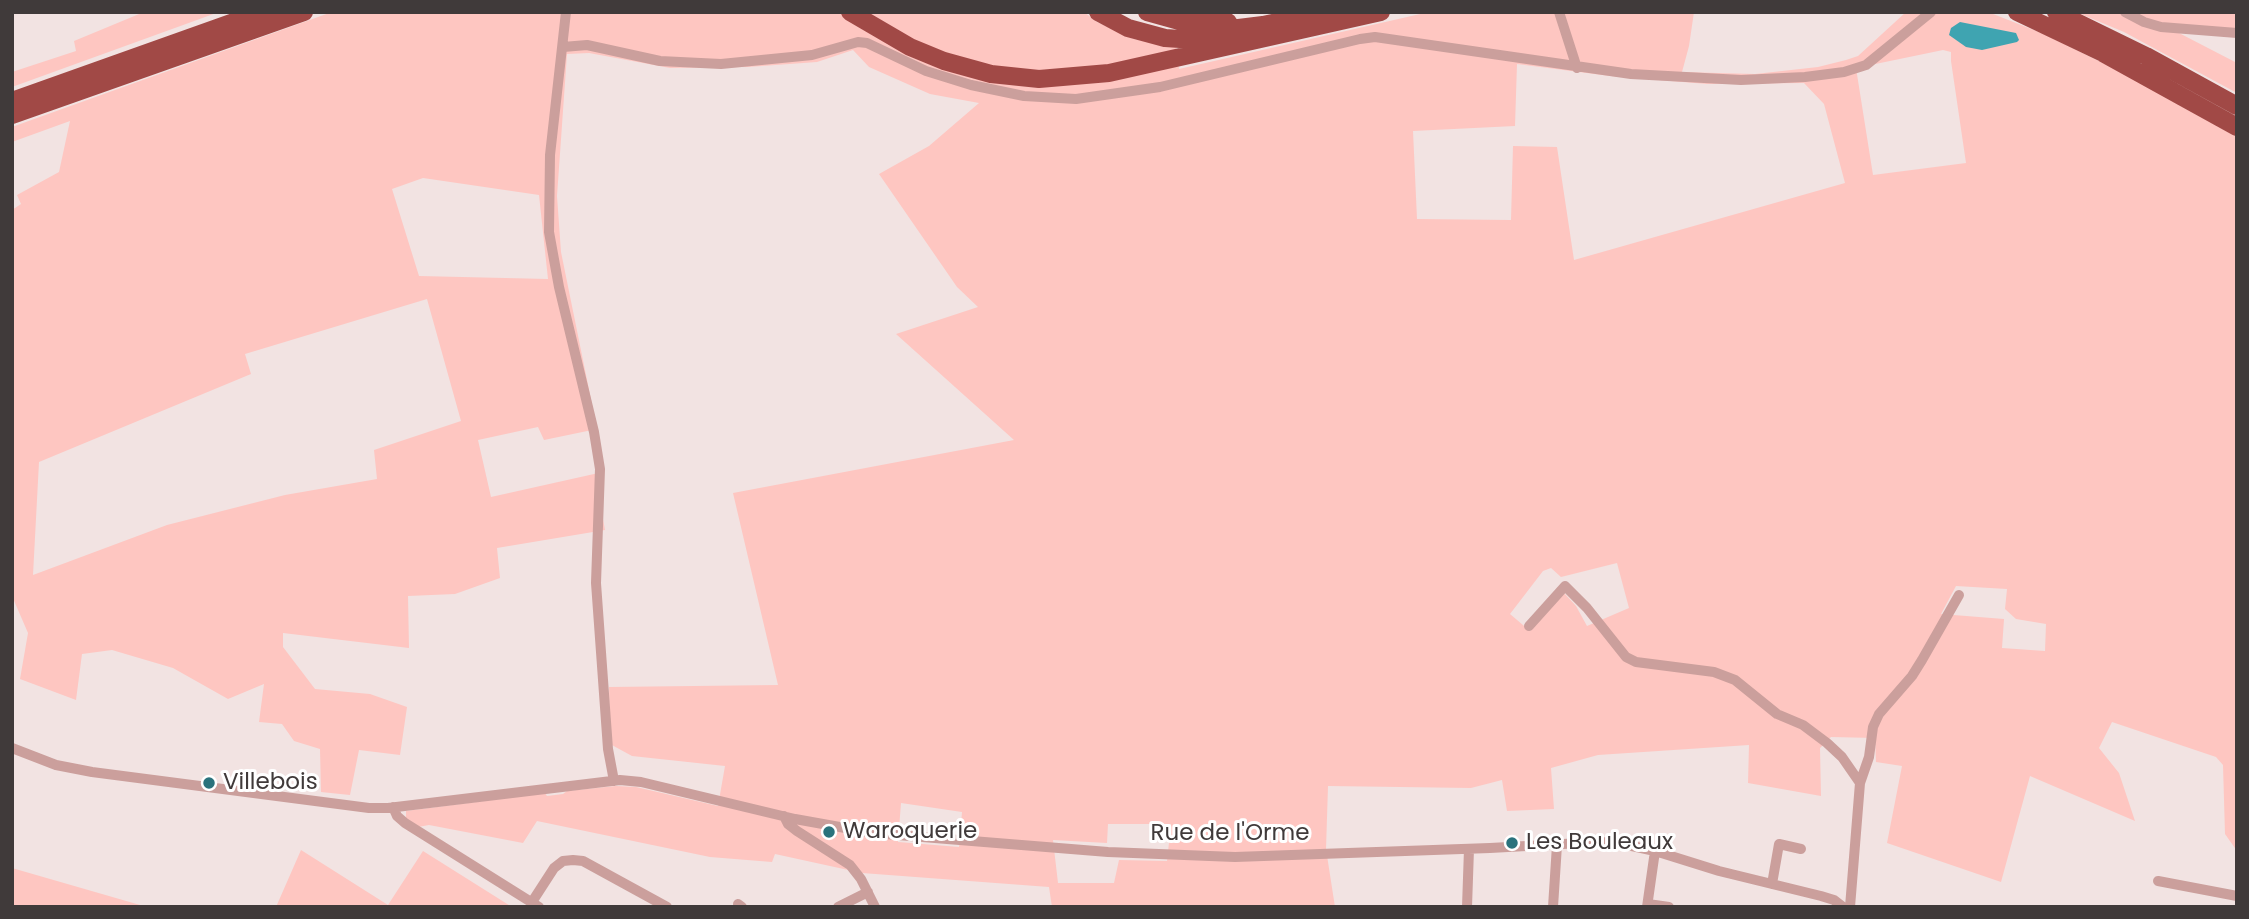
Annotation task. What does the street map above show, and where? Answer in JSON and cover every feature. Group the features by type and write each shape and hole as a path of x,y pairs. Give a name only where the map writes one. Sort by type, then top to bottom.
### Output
{"highway":[{"path":"12,115 304,12"},
{"path":"849,12 910,47 951,63 991,74 1039,79 1081,77 1133,69 1378,12"},
{"path":"1098,12 1140,32 1172,39 1210,40 1267,33 1378,12"},
{"path":"1116,12 1153,26 1198,31 1251,27 1324,12"},
{"path":"1147,12 1174,20 1203,22 1241,21 1305,12"},
{"path":"2017,12 2103,53 2237,127"},
{"path":"2056,12 2146,56 2237,106"},
{"path":"12,101 255,14"}],"street":[{"path":"566,12 550,155 549,232 600,469 596,583 608,749 614,780"},
{"path":"1559,12 1577,68"},
{"path":"564,47 587,46 660,61 721,64 811,55 858,42 867,43 926,71 952,80 997,92 1050,99 1103,97 1150,89 1367,38 1631,74 1741,80 1805,77 1844,72 1867,65 1931,12"},
{"path":"2125,12 2161,27 2237,33"},
{"path":"1529,626 1565,586 1587,608 1626,657 1642,663 1714,672 1735,680 1777,714 1803,725 1827,743 1842,757 1860,783"},
{"path":"1850,907 1860,783 1869,757 1876,719 1922,660 1959,594"},
{"name":"Rue de l'Orme","path":"12,748 56,765 92,772 359,807 393,807 614,780 641,782 784,816 893,836 1194,856 1469,849 1608,842 1655,851 1830,899 1843,907"},
{"path":"393,807 397,816 405,823 535,905 554,868 563,861 576,860 667,907"},
{"path":"784,816 788,824 797,831 846,862 856,872 875,907"},
{"path":"1772,884 1779,844 1801,849"},
{"path":"1553,907 1557,845"},
{"path":"1467,907 1469,849"},
{"path":"1655,851 1648,906 1669,907"},
{"path":"2158,881 2237,896"},
{"path":"838,907 868,892"}],"shaded area":[{"path":"144,12 219,12 12,87 12,72 76,51 74,41"},
{"path":"332,12 1084,12 1097,22 1134,39 1176,47 1179,69 1429,12 1694,12 1682,72 1755,74 1818,67 1858,56 1906,12 1988,12 2044,34 2115,69 2237,137 2237,851 2225,834 2223,765 2216,757 2112,722 2099,748 2119,773 2135,821 2030,776 2001,882 1887,843 1902,766 1876,762 1875,738 1831,737 1820,748 1821,796 1748,783 1749,745 1598,755 1551,768 1554,809 1507,811 1502,780 1471,788 1328,786 1326,849 1335,907 1052,907 1049,887 862,873 775,854 772,862 710,857 537,821 523,843 429,825 418,827 406,818 406,811 616,786 636,787 718,806 725,766 632,756 610,744 609,687 778,685 733,493 1014,440 896,334 978,307 957,287 879,174 929,146 979,103 930,94 869,67 853,50 817,62 748,67 670,68 589,53 567,54 557,196 561,252 597,429 544,440 538,427 478,440 491,497 603,472 602,514 605,530 497,548 500,578 455,594 408,596 409,648 283,633 283,647 315,689 370,694 407,707 400,755 359,750 350,795 321,792 320,749 294,741 282,724 259,722 264,684 228,699 173,668 112,650 82,654 76,700 20,679 28,633 12,596 12,210 21,204 17,195 59,172 70,121 12,142 12,127","holes":["1943,50 1951,52 1966,163 1873,175 1856,68","1517,64 1610,76 1707,84 1804,83 1824,104 1845,183 1574,260 1557,147 1513,146 1511,220 1417,219 1413,131 1515,126","423,178 539,195 548,279 419,276 392,189","427,299 461,421 374,450 377,479 285,495 167,525 33,575 39,462 251,374 245,354","1617,563 1629,608 1587,626 1576,606 1564,593 1530,631 1510,614 1543,571 1551,568 1561,577","1956,586 2007,589 2005,609 2016,619 2046,624 2045,651 2002,648 2004,619 1941,614","901,803 962,812 959,847 898,842","1108,824 1171,824 1167,861 1119,860 1114,883 1058,883 1053,840 1107,843"]},
{"path":"2076,12 2237,12 2237,36 2179,33 2237,63 2237,93 2124,32"},
{"path":"301,850 388,905 423,851 512,907 276,907"},
{"path":"12,868 147,907 12,907"}],"water":[{"path":"1960,22 2016,33 2019,40 1982,50 1966,47 1949,35 1951,28"}],"place":[{"name":"Villebois","path":"209,783"},
{"name":"Waroquerie","path":"829,832"},
{"name":"Les Bouleaux","path":"1512,843"}]}
